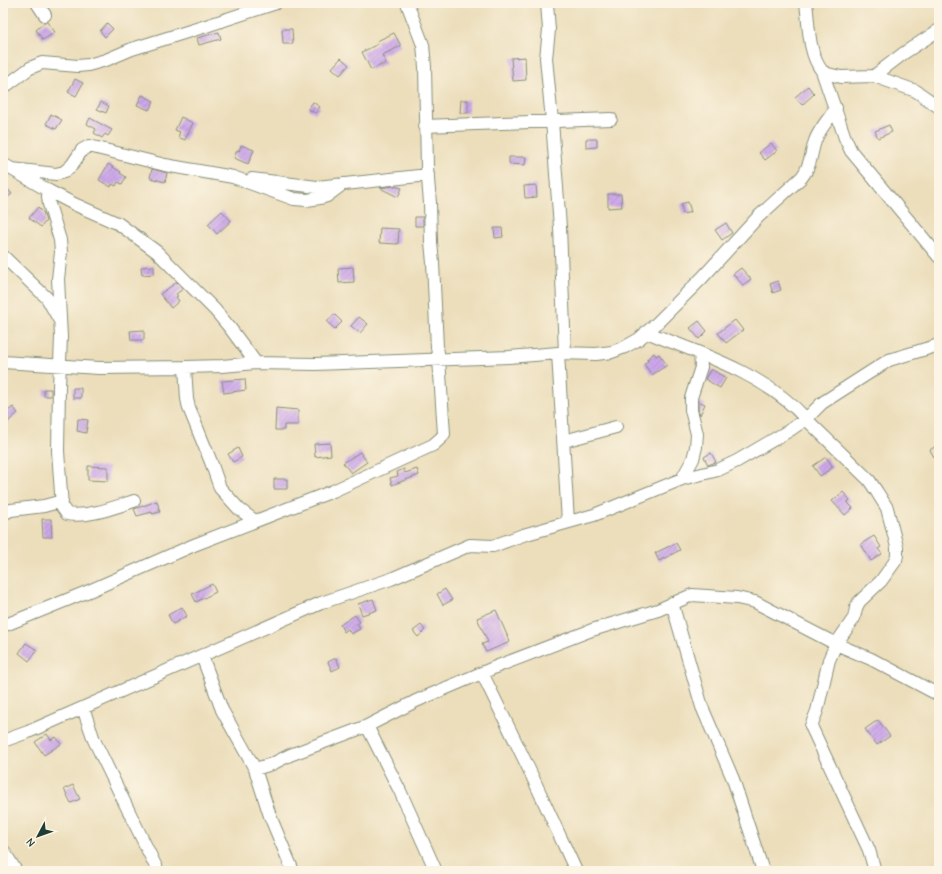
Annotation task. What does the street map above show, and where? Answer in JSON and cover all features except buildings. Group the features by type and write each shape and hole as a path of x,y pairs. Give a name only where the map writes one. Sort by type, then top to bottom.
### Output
{"street":[{"path":"37,3 45,15"},
{"path":"3,88 30,68 42,63 78,66 88,65 106,60 132,49 275,3"},
{"path":"3,626 255,521 333,491 433,444 444,434 437,347 425,126 425,67 423,45 406,3"},
{"path":"547,3 549,30 546,58 560,227 564,441 568,522"},
{"path":"806,3 812,47 817,64 822,71 836,108 845,138 852,151 939,257"},
{"path":"874,76 904,53 939,30"},
{"path":"822,71 841,77 874,76 916,91 939,107"},
{"path":"3,362 99,368 185,367 256,363 315,364 439,358 508,357 562,353 596,354 612,352 639,339 702,278 758,217 802,177 810,161 817,136 836,108"},
{"path":"425,126 611,119"},
{"path":"8,166 56,174 64,172 82,150 89,146 165,165 233,177 317,187 428,175"},
{"path":"8,166 49,191 119,224 157,252 215,310 256,363"},
{"path":"49,191 49,200 60,240 61,252 58,279 61,337 59,366 58,451 62,507 67,514 74,516 106,510 134,501"},
{"path":"3,256 47,298 60,322"},
{"path":"646,332 700,353 774,389 797,408 806,419 869,480 887,508 896,547 896,560 881,581 860,602 856,608 854,618 836,644 829,660 811,726 869,850 875,871"},
{"path":"3,741 28,732 321,603 391,579 470,545 493,546 523,535 594,515 682,479 718,470 737,461 790,430 806,419 822,403 889,360 939,345"},
{"path":"682,479 693,459 696,447 697,434 691,410 691,398 700,367 700,353"},
{"path":"185,367 189,408 220,488 238,509 255,521"},
{"path":"564,441 616,427"},
{"path":"3,514 11,510 44,506 62,501"},
{"path":"238,509 238,528"},
{"path":"255,769 272,764 290,755 367,726 416,701 498,666 592,630 658,610 692,595 746,599 766,606 836,644 871,659 939,695"},
{"path":"672,603 702,707 733,779 763,871"},
{"path":"202,656 222,710 255,769 270,816 293,871"},
{"path":"482,673 576,871"},
{"path":"83,708 94,740 158,871"},
{"path":"367,726 400,791 436,871"},
{"path":"3,850 16,871"}]}
